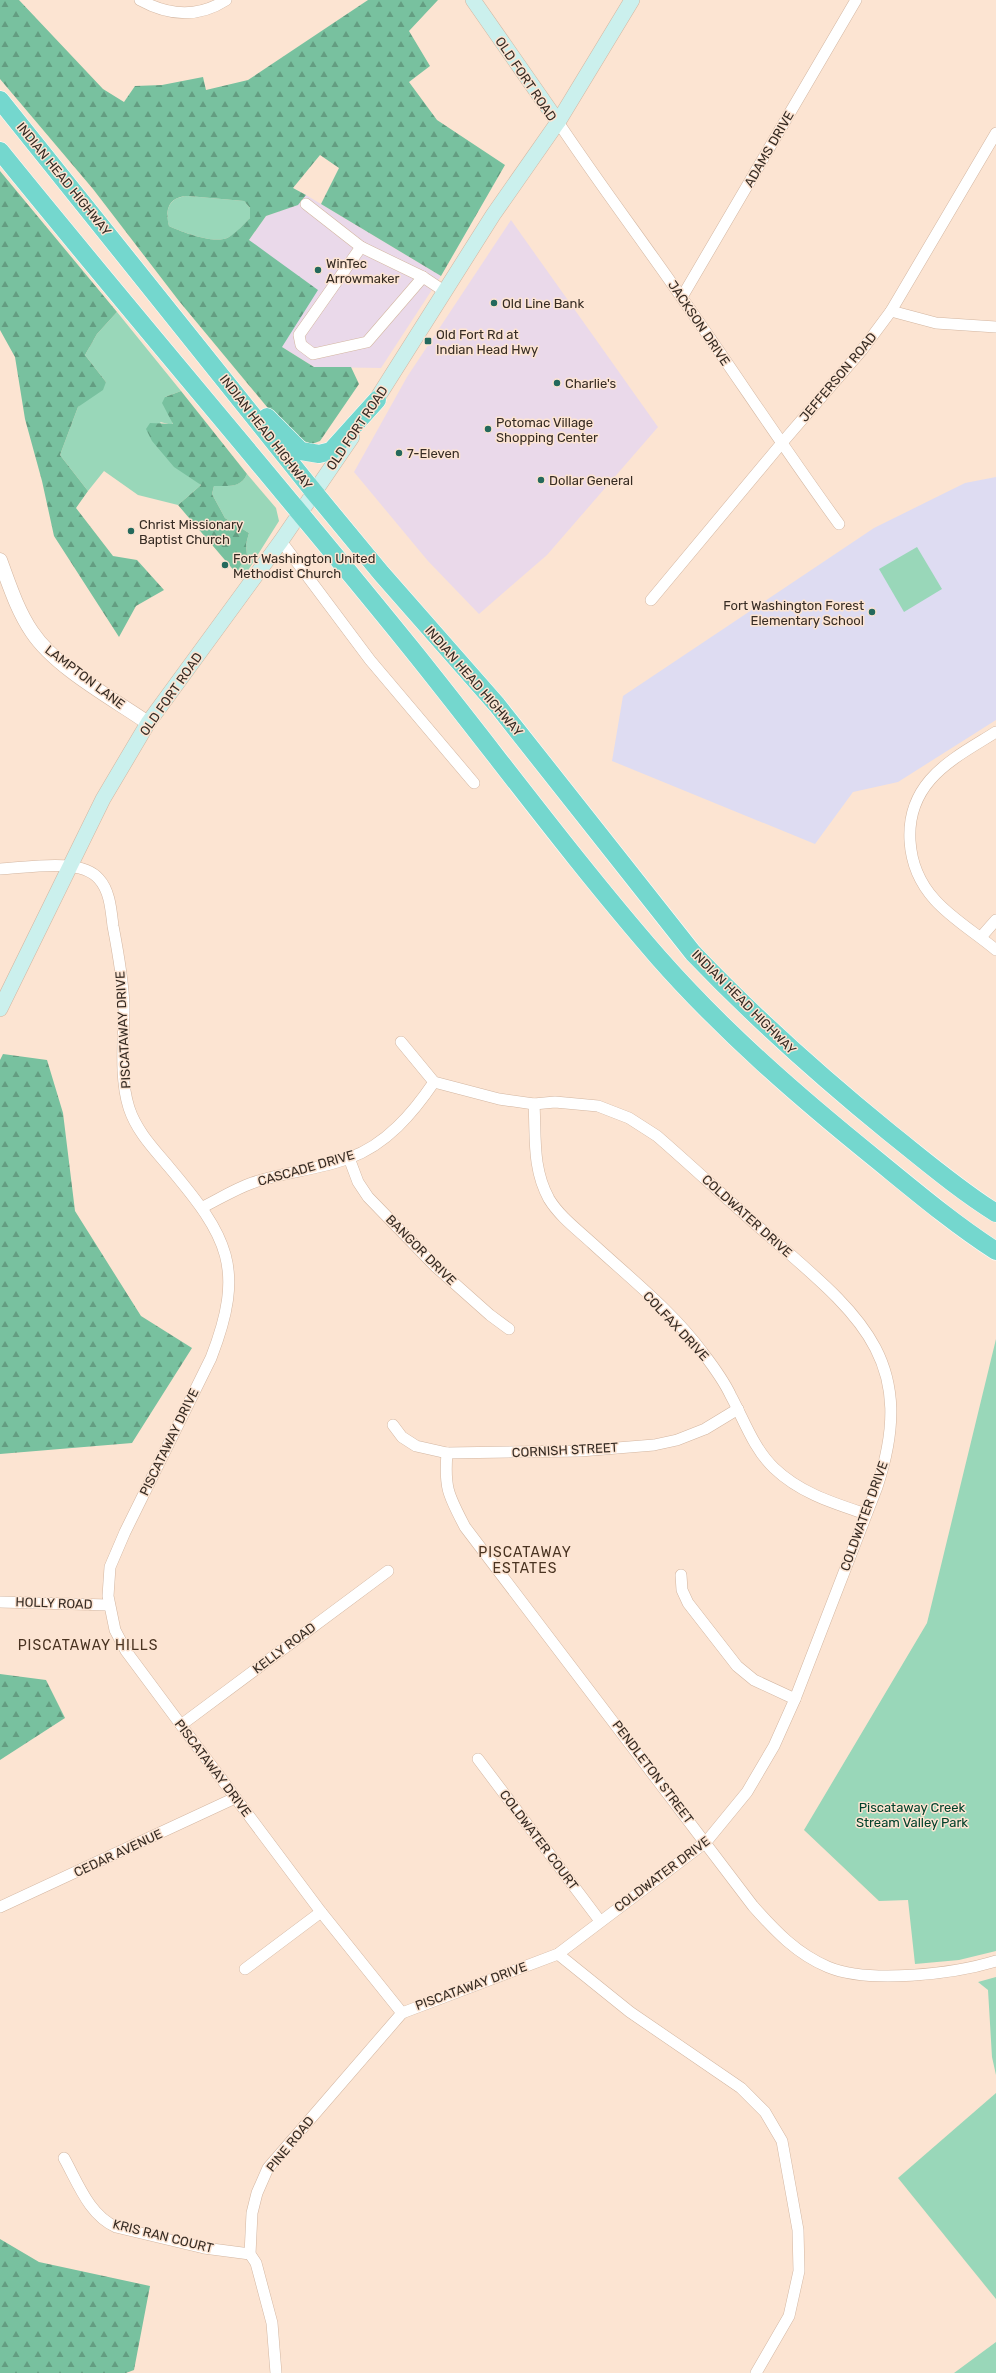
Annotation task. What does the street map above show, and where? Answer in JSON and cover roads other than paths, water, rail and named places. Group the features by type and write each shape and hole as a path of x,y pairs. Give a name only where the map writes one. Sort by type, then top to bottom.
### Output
{"highway":[{"name":"INDIAN HEAD HIGHWAY","path":"0,100 314,492 381,573 497,705 693,953 729,991 818,1074 908,1147 996,1213"},
{"name":"INDIAN HEAD HIGHWAY","path":"0,151 126,307 300,511 612,901 688,989 746,1049 792,1090 938,1209 996,1251"},
{"path":"176,320 232,375 272,423 301,451 319,454 331,451 377,400"}],"main road":[{"name":"OLD FORT ROAD","path":"0,1010 103,799 148,723 281,541 377,400 493,215 558,122 473,0"},
{"path":"558,122 632,0"}],"street":[{"path":"140,0 172,13 194,14 208,10 226,0"},
{"name":"ADAMS DRIVE","path":"682,297 856,0"},
{"name":"JACKSON DRIVE","path":"558,122 598,181 682,297 781,444 839,524"},
{"name":"JEFFERSON ROAD","path":"651,600 781,444 862,350 891,311 996,133"},
{"path":"306,204 361,246 423,277 444,291"},
{"path":"361,246 300,335 301,345 313,354 367,342 423,277"},
{"path":"891,311 909,318 936,323 996,327"},
{"path":"281,541 370,660 474,784"},
{"name":"LAMPTON LANE","path":"0,560 22,615 41,644 66,666 148,723"},
{"path":"996,732 944,767 922,791 912,818 910,844 912,859 924,886 942,906 996,950"},
{"name":"PISCATAWAY DRIVE","path":"0,869 71,866 85,868 94,874 105,887 109,902 122,980 124,1077 130,1109 148,1143 203,1207 221,1239 229,1267 229,1294 222,1329 211,1358 115,1557 108,1576 108,1605 116,1630 126,1651 321,1912 402,2013 558,1954"},
{"path":"981,937 996,920"},
{"path":"401,1042 434,1082"},
{"name":"CASCADE DRIVE","path":"203,1207 252,1183 350,1158 378,1142 400,1124 414,1110 434,1082"},
{"name":"COLDWATER DRIVE","path":"434,1082 492,1098 534,1104 576,1103 598,1106 629,1118 657,1136 834,1292 854,1314 877,1350 887,1380 891,1406 889,1438 884,1465 795,1699 760,1772 706,1842 558,1954"},
{"name":"COLFAX DRIVE","path":"534,1104 534,1146 537,1167 543,1185 557,1210 685,1332 720,1378 759,1449 774,1468 784,1477 812,1494 866,1514"},
{"name":"BANGOR DRIVE","path":"350,1158 358,1182 368,1197 436,1267 490,1315 509,1329"},
{"name":"CORNISH STREET","path":"393,1425 402,1437 412,1444 422,1448 447,1453 580,1451 654,1445 677,1440 705,1429 738,1409"},
{"name":"PENDLETON STREET","path":"447,1453 445,1484 449,1498 465,1527 768,1924 795,1948 830,1967 862,1974 910,1975 964,1969 996,1961"},
{"name":"KELLY ROAD","path":"180,1725 388,1571"},
{"path":"681,1575 682,1590 688,1603 737,1666 754,1680 795,1699"},
{"name":"HOLLY ROAD","path":"0,1602 108,1605"},
{"name":"COLDWATER COURT","path":"478,1759 600,1921"},
{"name":"CEDAR AVENUE","path":"0,1907 235,1798"},
{"path":"245,1969 321,1912"},
{"path":"558,1954 630,2012 741,2088 765,2112 782,2141 798,2230 799,2271 789,2316 756,2373"},
{"name":"PINE ROAD","path":"276,2373 272,2323 256,2263 250,2254 252,2213 258,2192 268,2168 402,2013"},
{"name":"KRIS RAN COURT","path":"64,2158 91,2206 107,2223 116,2227 204,2248 250,2254"}],"place":[{"name":"WinTec Arrowmaker","path":"318,270"},
{"name":"Old Line Bank","path":"494,303"},
{"name":"Old Fort Rd at Indian Head Hwy","path":"428,341"},
{"name":"Charlie's","path":"557,383"},
{"name":"Potomac Village Shopping Center","path":"488,429"},
{"name":"7-Eleven","path":"399,453"},
{"name":"Dollar General","path":"541,480"},
{"name":"Christ Missionary Baptist Church","path":"131,531"},
{"name":"Fort Washington United Methodist Church","path":"225,565"},
{"name":"Fort Washington Forest Elementary School","path":"872,612"}],"district":[{"name":"PISCATAWAY ESTATES","path":"525,1560"},
{"name":"PISCATAWAY HILLS","path":"88,1645"}],"park label":[{"name":"Piscataway Creek Stream Valley Park","path":"912,1814"}]}
